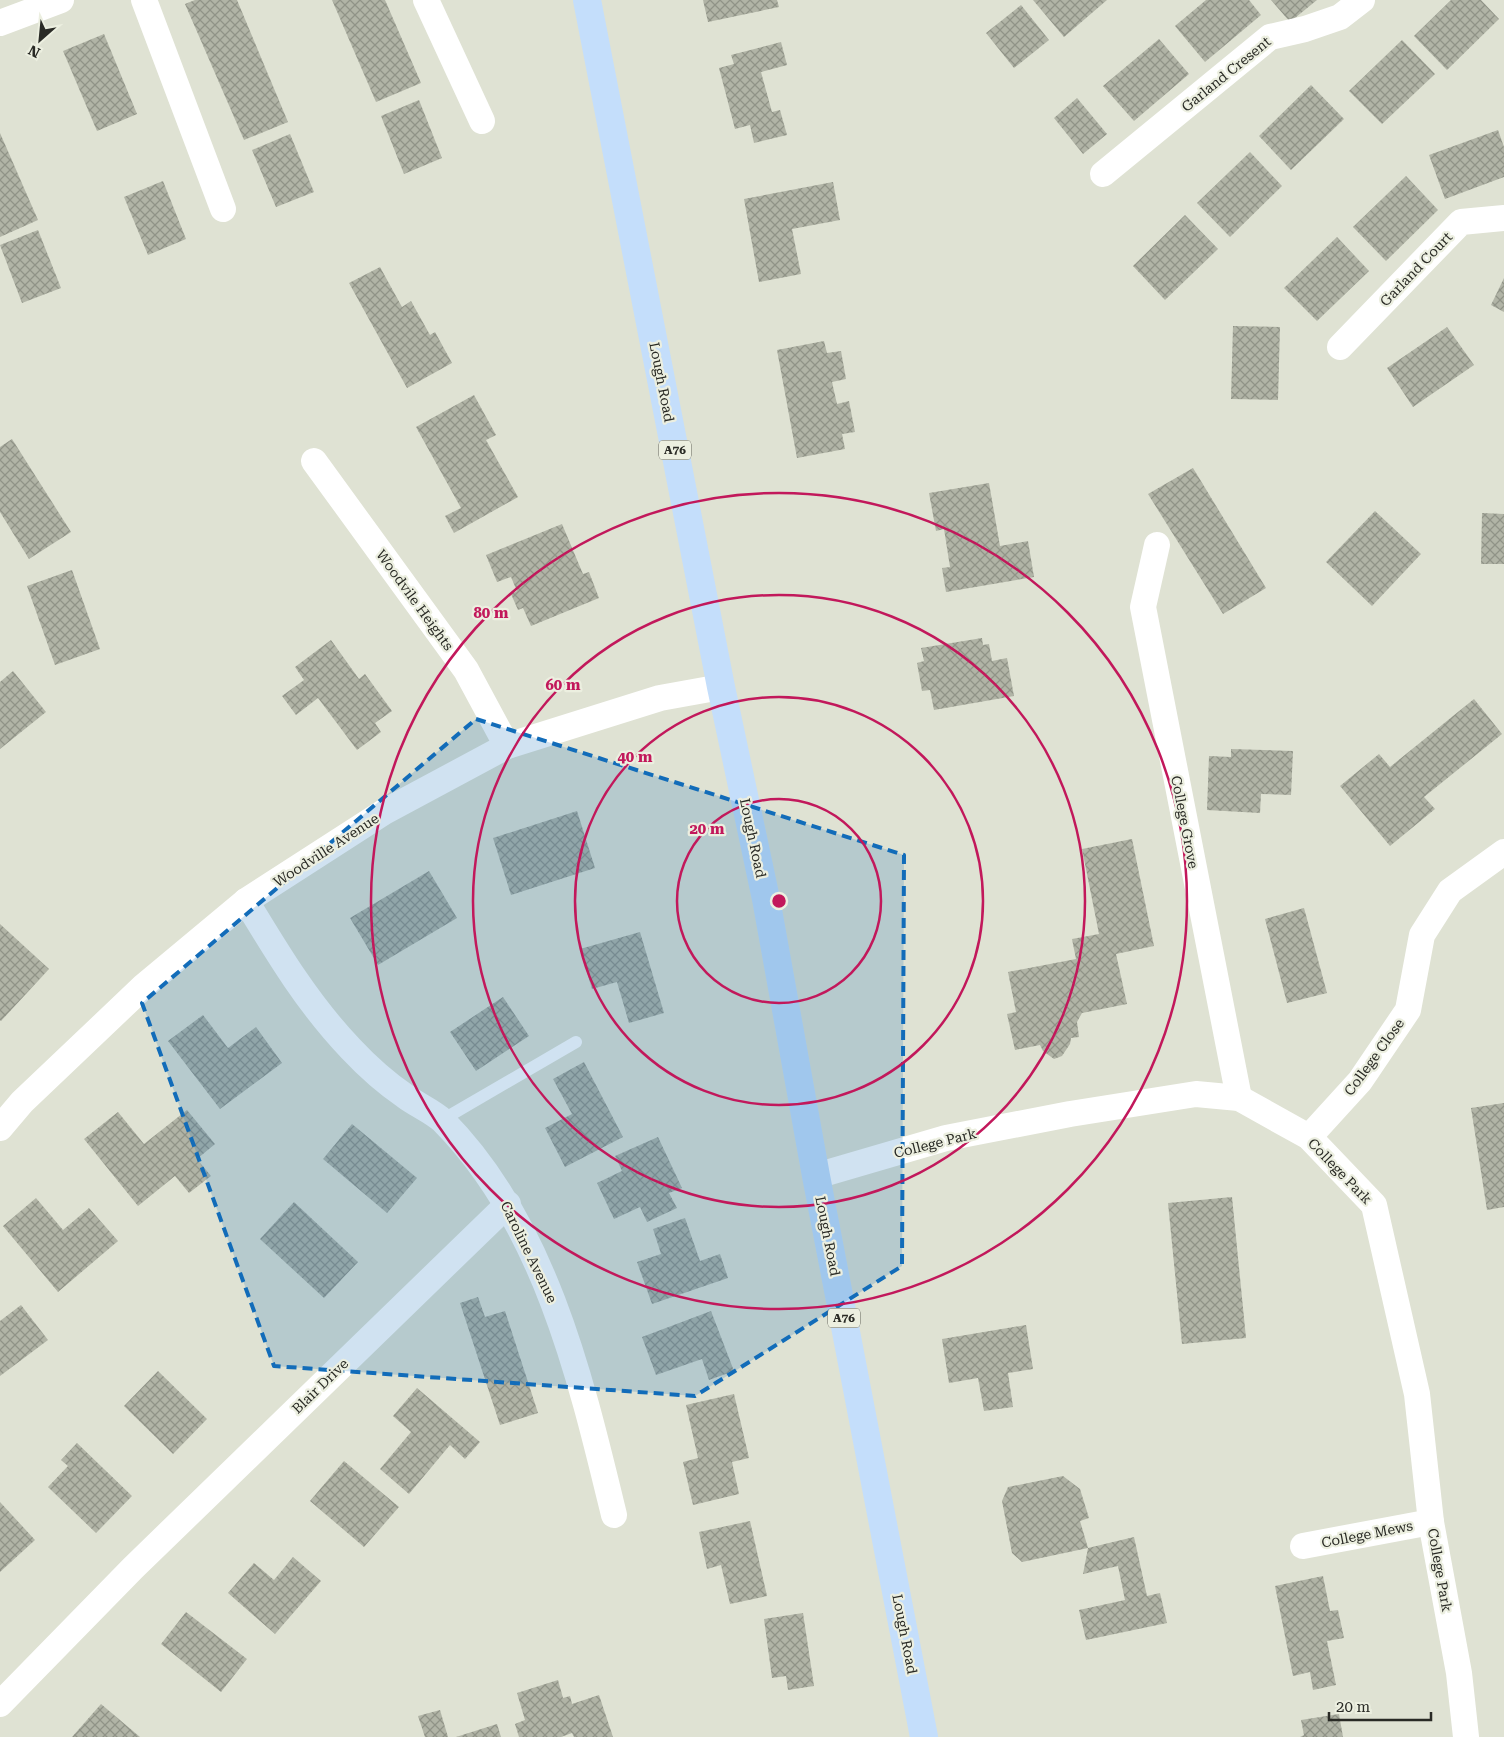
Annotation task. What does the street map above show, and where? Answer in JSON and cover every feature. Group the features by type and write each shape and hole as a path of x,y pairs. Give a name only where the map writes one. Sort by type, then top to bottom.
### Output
{"main road":[{"name":"Lough Road","path":"587,0 721,687 766,900 816,1176 924,1737"}],"street":[{"path":"0,23 61,0"},
{"path":"144,0 223,210"},
{"path":"426,0 482,121"},
{"name":"Garland Cresent","path":"1103,174 1270,37 1305,29 1340,17 1362,0"},
{"name":"Garland Court","path":"1340,346 1462,222 1504,218"},
{"name":"Woodvile Heights","path":"314,461 466,670 507,746"},
{"name":"College Grove","path":"1157,545 1143,607 1240,1098"},
{"name":"Woodville Avenue","path":"0,1128 22,1102 144,986 246,901 384,812 507,746 660,698 721,687"},
{"name":"College Close","path":"1309,1136 1360,1080 1408,1010 1422,935 1450,891 1504,852"},
{"name":"Caroline Avenue","path":"246,901 293,979 351,1049 403,1095 442,1120 508,1204 558,1311 585,1393 614,1515"},
{"name":"College Park","path":"816,1176 946,1138 1070,1114 1196,1094 1240,1098 1309,1136 1374,1205 1417,1394 1431,1522 1459,1673 1466,1737"},
{"name":"Blair Drive","path":"4,1688 133,1568 508,1204"},
{"name":"College Mews","path":"1303,1546 1431,1522"}],"lane":[{"path":"442,1120 576,1042"}],"highlighted area":[{"path":"476,719 904,855 902,1266 695,1396 274,1366 142,1003"}],"building":[{"path":"195,0 237,0 288,122 244,140 185,4"},
{"path":"332,0 385,0 421,83 376,102"},
{"path":"703,0 777,0 779,7 708,22"},
{"path":"1033,0 1107,0 1064,37"},
{"path":"1206,0 1249,0 1261,15 1205,62 1175,26"},
{"path":"1271,0 1317,0 1290,22"},
{"path":"1451,0 1481,0 1499,19 1447,70 1414,36"},
{"path":"1021,5 1049,40 1014,68 986,33"},
{"path":"104,34 137,114 97,131 63,51"},
{"path":"1159,39 1189,74 1134,121 1103,86"},
{"path":"1402,40 1435,74 1382,124 1349,91"},
{"path":"781,42 787,65 761,72 772,112 780,110 787,135 754,143 750,125 735,129 719,68 734,64 731,55"},
{"path":"1311,85 1344,119 1291,170 1259,136"},
{"path":"1077,98 1107,134 1083,154 1054,118"},
{"path":"419,100 442,158 404,174 381,116"},
{"path":"1498,130 1504,147 1504,177 1445,199 1429,155"},
{"path":"0,133 38,220 0,237"},
{"path":"290,134 314,192 276,207 252,150"},
{"path":"1250,152 1282,186 1230,237 1197,203"},
{"path":"1406,176 1438,210 1386,261 1353,227"},
{"path":"163,181 186,239 148,255 124,197"},
{"path":"833,182 840,220 792,229 801,274 759,282 744,199"},
{"path":"1185,215 1218,249 1165,300 1133,266"},
{"path":"38,230 61,288 22,303 0,245"},
{"path":"1337,237 1369,271 1317,321 1284,288"},
{"path":"380,267 402,307 411,301 430,335 435,332 452,363 407,388 349,283"},
{"path":"1504,278 1504,312 1491,305"},
{"path":"1233,326 1280,327 1278,400 1231,399"},
{"path":"1447,327 1474,365 1413,407 1387,368"},
{"path":"824,341 827,353 841,351 846,379 832,382 837,404 849,401 855,432 842,434 845,449 797,458 777,350"},
{"path":"474,395 496,435 486,440 518,497 454,533 445,516 461,508 416,427"},
{"path":"12,439 71,532 29,559 0,512 0,447"},
{"path":"1193,468 1266,588 1223,614 1148,494"},
{"path":"989,483 1000,546 1028,541 1034,577 946,592 942,568 950,567 944,529 936,531 929,493"},
{"path":"1375,511 1421,554 1372,606 1326,562"},
{"path":"1482,513 1504,514 1504,564 1481,564"},
{"path":"562,524 583,574 589,572 599,598 531,626 523,608 518,610 511,594 517,591 511,577 497,582 486,555"},
{"path":"72,570 100,649 55,665 27,586"},
{"path":"982,638 983,645 989,644 992,661 1007,658 1014,696 934,710 930,690 922,691 917,663 924,661 921,648"},
{"path":"331,640 359,679 365,674 392,711 375,723 381,732 357,750 318,698 296,715 282,696 304,680 295,667"},
{"path":"13,671 46,712 0,749 0,682"},
{"path":"1474,699 1502,734 1424,797 1435,809 1390,846 1340,786 1379,754 1390,767"},
{"path":"1231,749 1293,751 1291,795 1261,794 1260,813 1207,810 1209,756 1231,757"},
{"path":"577,811 595,868 511,895 493,838"},
{"path":"1132,839 1154,946 1116,954 1127,1004 1082,1013 1077,1022 1079,1037 1071,1038 1070,1044 1062,1056 1054,1059 1043,1051 1040,1045 1015,1050 1007,1014 1016,1012 1008,972 1076,959 1072,939 1099,934 1082,849"},
{"path":"429,871 457,918 378,965 350,918"},
{"path":"1304,908 1327,993 1287,1003 1265,919"},
{"path":"0,924 49,969 1,1021 0,1020"},
{"path":"640,932 664,1013 629,1023 617,982 592,989 580,949"},
{"path":"503,997 529,1036 476,1071 450,1032"},
{"path":"203,1015 228,1048 256,1027 282,1063 220,1109 168,1041"},
{"path":"584,1062 623,1137 565,1167 545,1128 572,1114 553,1079"},
{"path":"1504,1103 1504,1207 1487,1210 1471,1108"},
{"path":"187,1110 215,1144 197,1159 211,1176 189,1193 175,1176 138,1206 84,1139 118,1112 144,1144"},
{"path":"352,1124 417,1178 387,1213 323,1159"},
{"path":"658,1137 682,1188 669,1193 677,1208 647,1222 640,1207 614,1219 597,1183 622,1171 615,1156"},
{"path":"1232,1197 1246,1338 1182,1344 1168,1203"},
{"path":"36,1198 63,1230 89,1208 118,1241 58,1292 3,1226"},
{"path":"294,1202 358,1262 324,1298 260,1239"},
{"path":"685,1218 700,1261 720,1254 728,1278 652,1304 637,1262 661,1254 653,1229"},
{"path":"478,1297 485,1317 505,1311 538,1413 500,1425 460,1303"},
{"path":"21,1305 48,1340 0,1376 0,1321"},
{"path":"711,1311 734,1371 709,1380 702,1359 656,1375 642,1337"},
{"path":"1026,1325 1033,1369 1008,1373 1013,1407 984,1411 978,1378 949,1383 942,1339"},
{"path":"158,1371 207,1419 173,1454 124,1406"},
{"path":"417,1388 480,1442 465,1459 450,1445 409,1494 380,1469 411,1432 393,1416"},
{"path":"734,1394 749,1458 732,1462 739,1494 693,1505 683,1462 698,1458 686,1405"},
{"path":"77,1443 132,1496 96,1533 48,1487 68,1466 61,1460"},
{"path":"344,1461 399,1507 364,1547 310,1501"},
{"path":"1063,1476 1080,1489 1089,1518 1080,1521 1088,1548 1022,1562 1012,1553 1002,1501 1008,1487"},
{"path":"0,1502 35,1540 0,1572"},
{"path":"750,1521 767,1596 730,1604 721,1565 707,1569 699,1532"},
{"path":"1134,1537 1147,1596 1160,1593 1167,1623 1086,1640 1079,1610 1125,1600 1118,1566 1083,1574 1088,1548"},
{"path":"293,1557 321,1581 275,1634 228,1593 254,1563 274,1580"},
{"path":"1323,1576 1330,1611 1338,1610 1344,1638 1327,1641 1336,1685 1313,1690 1310,1672 1293,1676 1275,1586"},
{"path":"186,1612 247,1659 221,1692 161,1644"},
{"path":"803,1613 814,1686 788,1690 786,1676 772,1678 764,1619"},
{"path":"558,1680 563,1698 570,1696 572,1704 599,1695 613,1737 574,1737 572,1733 561,1737 519,1737 515,1724 525,1720 517,1693"},
{"path":"101,1704 140,1737 72,1737"},
{"path":"440,1710 448,1737 425,1737 418,1716"},
{"path":"1339,1714 1343,1737 1300,1737 1304,1735 1301,1720"},
{"path":"497,1724 501,1737 456,1737"}]}
